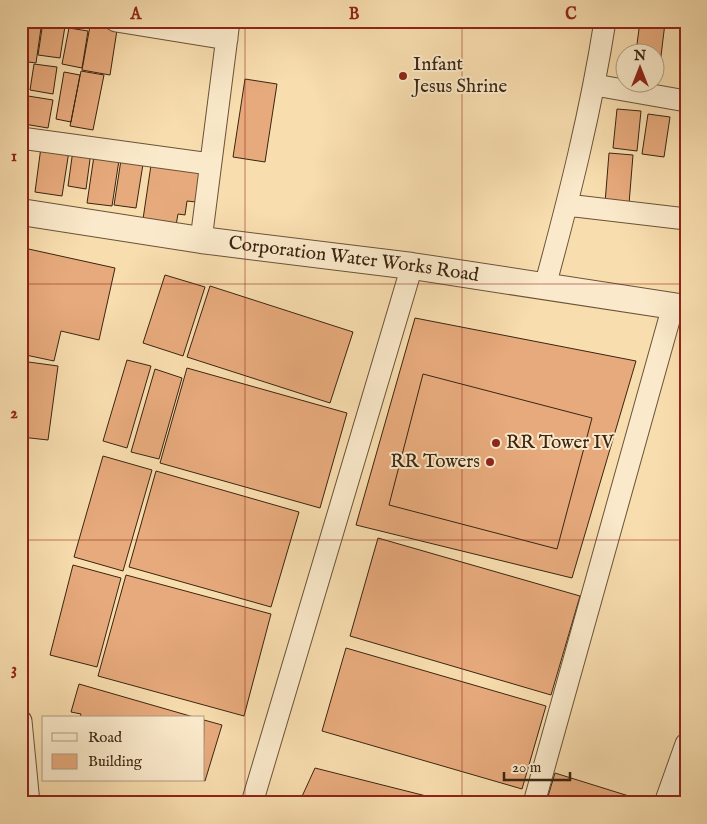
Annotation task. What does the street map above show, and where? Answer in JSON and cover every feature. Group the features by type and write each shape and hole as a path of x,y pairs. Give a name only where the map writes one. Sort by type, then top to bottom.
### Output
{"street":[{"path":"116,21 228,30 201,240"},
{"path":"545,286 567,205 595,84 605,21"},
{"path":"595,84 686,101"},
{"path":"21,138 210,164"},
{"path":"567,205 686,219"},
{"name":"Corporation Water Works Road","path":"21,212 201,240 412,266 679,307"},
{"path":"252,803 412,266"},
{"path":"534,803 679,307"},
{"path":"21,721 29,803"},
{"path":"665,803 686,744"}],"building":[{"path":"21,21 42,21 36,63 21,61"},
{"path":"640,21 665,23 663,42 637,42"},
{"path":"43,22 65,26 60,58 38,55"},
{"path":"90,26 117,30 110,75 82,70"},
{"path":"69,28 88,31 82,68 62,64"},
{"path":"34,64 57,67 53,94 30,90"},
{"path":"81,71 104,75 93,130 70,126"},
{"path":"64,72 80,75 71,122 56,119"},
{"path":"245,79 277,84 265,162 233,157"},
{"path":"28,96 53,100 48,128 24,124"},
{"path":"617,109 641,111 637,151 613,148"},
{"path":"648,114 670,117 664,157 642,154"},
{"path":"41,147 69,151 62,196 35,192"},
{"path":"21,148 26,149 21,181"},
{"path":"73,150 91,152 86,189 68,186"},
{"path":"609,153 633,155 629,204 605,203"},
{"path":"94,156 119,160 112,206 87,203"},
{"path":"121,160 143,164 136,208 114,205"},
{"path":"151,165 200,172 196,202 187,201 185,215 178,214 175,231 142,226"},
{"path":"24,248 115,268 99,340 61,331 54,361 21,354 23,286 21,286 21,262"},
{"path":"165,275 205,287 183,356 143,343"},
{"path":"210,286 353,332 330,403 187,357"},
{"name":"RR Tower IV","path":"415,318 636,361 572,578 356,525"},
{"path":"127,360 151,366 127,448 103,441"},
{"path":"21,361 58,366 48,440 21,437"},
{"path":"187,368 347,413 320,508 160,463"},
{"path":"155,369 182,378 159,459 131,452"},
{"name":"RR Towers","path":"423,374 592,418 557,549 389,505"},
{"path":"103,456 152,470 123,571 74,557"},
{"path":"156,471 299,512 271,607 129,567"},
{"path":"378,538 580,596 551,695 350,636"},
{"path":"73,565 121,578 97,667 50,655"},
{"path":"126,575 271,614 244,716 98,676"},
{"path":"346,648 546,706 522,789 322,731"},
{"path":"79,684 190,716 80,716 81,714 71,712"},
{"path":"205,720 222,725 205,781"},
{"path":"315,768 454,803 299,803"},
{"path":"555,773 648,802 546,803"}],"place":[{"name":"Infant Jesus Shrine","path":"403,76"},
{"name":"RR Tower IV","path":"496,443"},
{"name":"RR Towers","path":"490,462"}]}
